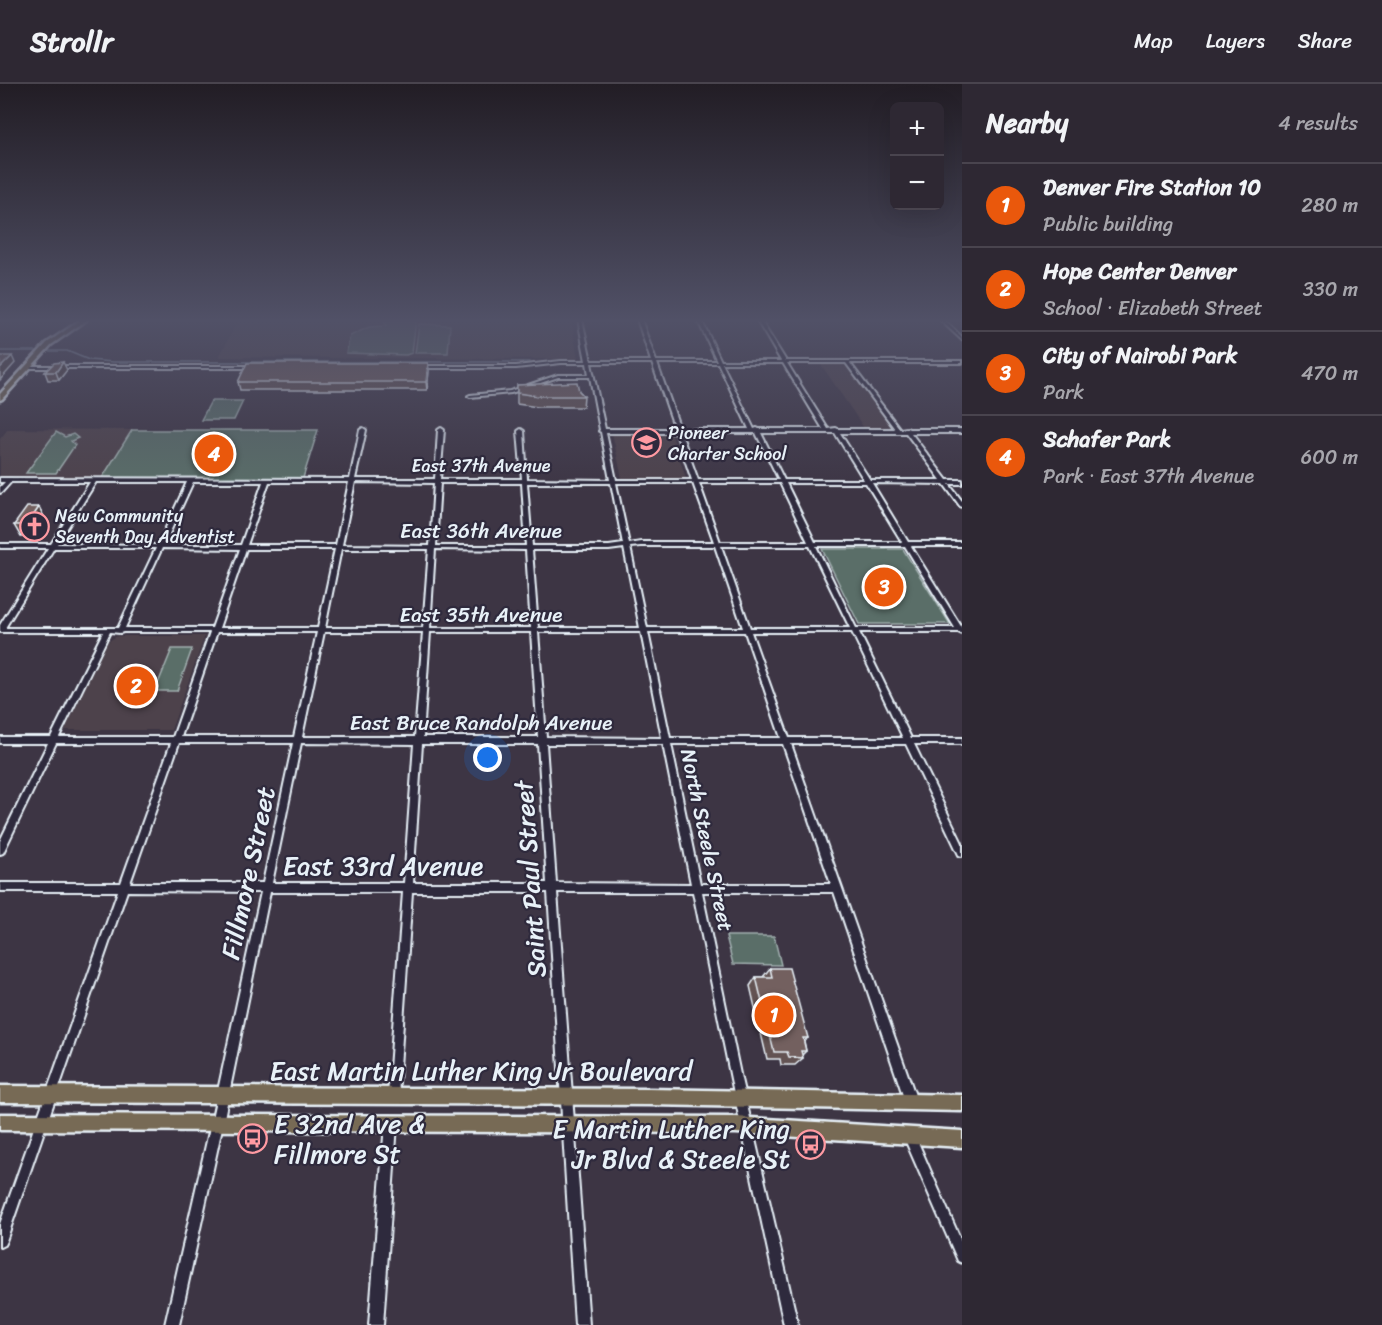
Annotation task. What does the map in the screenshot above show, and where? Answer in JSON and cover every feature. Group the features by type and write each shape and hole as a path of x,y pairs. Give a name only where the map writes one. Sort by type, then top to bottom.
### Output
{"main road":[{"path":"0,398 19,377"},
{"name":"East Martin Luther King Jr Boulevard","path":"0,1094 566,1096 962,1103"},
{"path":"0,1122 748,1126 962,1139"}],"street":[{"path":"470,396 511,392 555,377"},
{"name":"North Steele Street","path":"590,377 741,1098 791,1325"},
{"path":"659,377 911,1103"},
{"path":"727,377 782,481 962,852"},
{"path":"794,377 826,430"},
{"path":"858,377 898,430"},
{"name":"Fillmore Street","path":"172,1325 217,1123 363,430"},
{"path":"393,1096 410,887 441,430"},
{"path":"602,430 962,431"},
{"path":"836,430 961,631"},
{"path":"907,430 962,505"},
{"name":"Saint Paul Street","path":"520,431 582,1325"},
{"name":"East 37th Avenue","path":"0,480 962,482"},
{"path":"0,491 9,480"},
{"path":"0,630 94,480"},
{"path":"120,631 191,480"},
{"path":"0,1240 267,480"},
{"name":"East 36th Avenue","path":"0,546 433,548 641,544 962,544"},
{"name":"East 35th Avenue","path":"0,630 961,631"},
{"path":"0,850 107,630"},
{"name":"East Bruce Randolph Avenue","path":"0,740 962,741"},
{"name":"East 33rd Avenue","path":"0,887 837,888"},
{"path":"376,1325 391,1124"},
{"path":"910,1137 962,1257"}],"shaded area":[{"path":"829,377 854,377 892,428 864,428"},
{"path":"8,429 132,430 102,478 0,477 0,439"},
{"path":"612,433 671,433 686,478 622,478"},
{"path":"117,636 205,636 171,730 65,730 107,642"}],"green space":[{"path":"211,401 243,401 234,420 201,420"},
{"path":"132,430 318,430 303,478 102,478"},
{"path":"56,432 65,437 73,434 78,438 71,441 75,445 56,473 26,473"},
{"path":"822,549 903,549 950,624 859,624"},
{"path":"172,649 192,649 177,691 155,691"},
{"path":"726,936 774,936 781,965 733,964"}],"building":[{"path":"240,377 427,377 426,382 238,382"},
{"path":"577,382 579,391 584,396 538,396 517,393 517,385"},
{"path":"27,507 39,507 27,525 14,525"},
{"path":"770,968 789,968 808,1038 803,1038 806,1051 801,1051 803,1058 789,1057 787,1052 774,1052 756,977 772,977"}],"place":[{"name":"Pioneer Charter School","path":"647,443"},
{"name":"Schafer Park","path":"214,454"},
{"name":"New Community Seventh Day Adventist","path":"34,526"},
{"name":"City of Nairobi Park","path":"884,587"},
{"name":"Hope Center Denver","path":"136,686"},
{"name":"Denver Fire Station 10","path":"774,1015"},
{"name":"E 32nd Ave & Fillmore St","path":"253,1139"},
{"name":"E Martin Luther King Jr Blvd & Steele St","path":"811,1144"}]}
